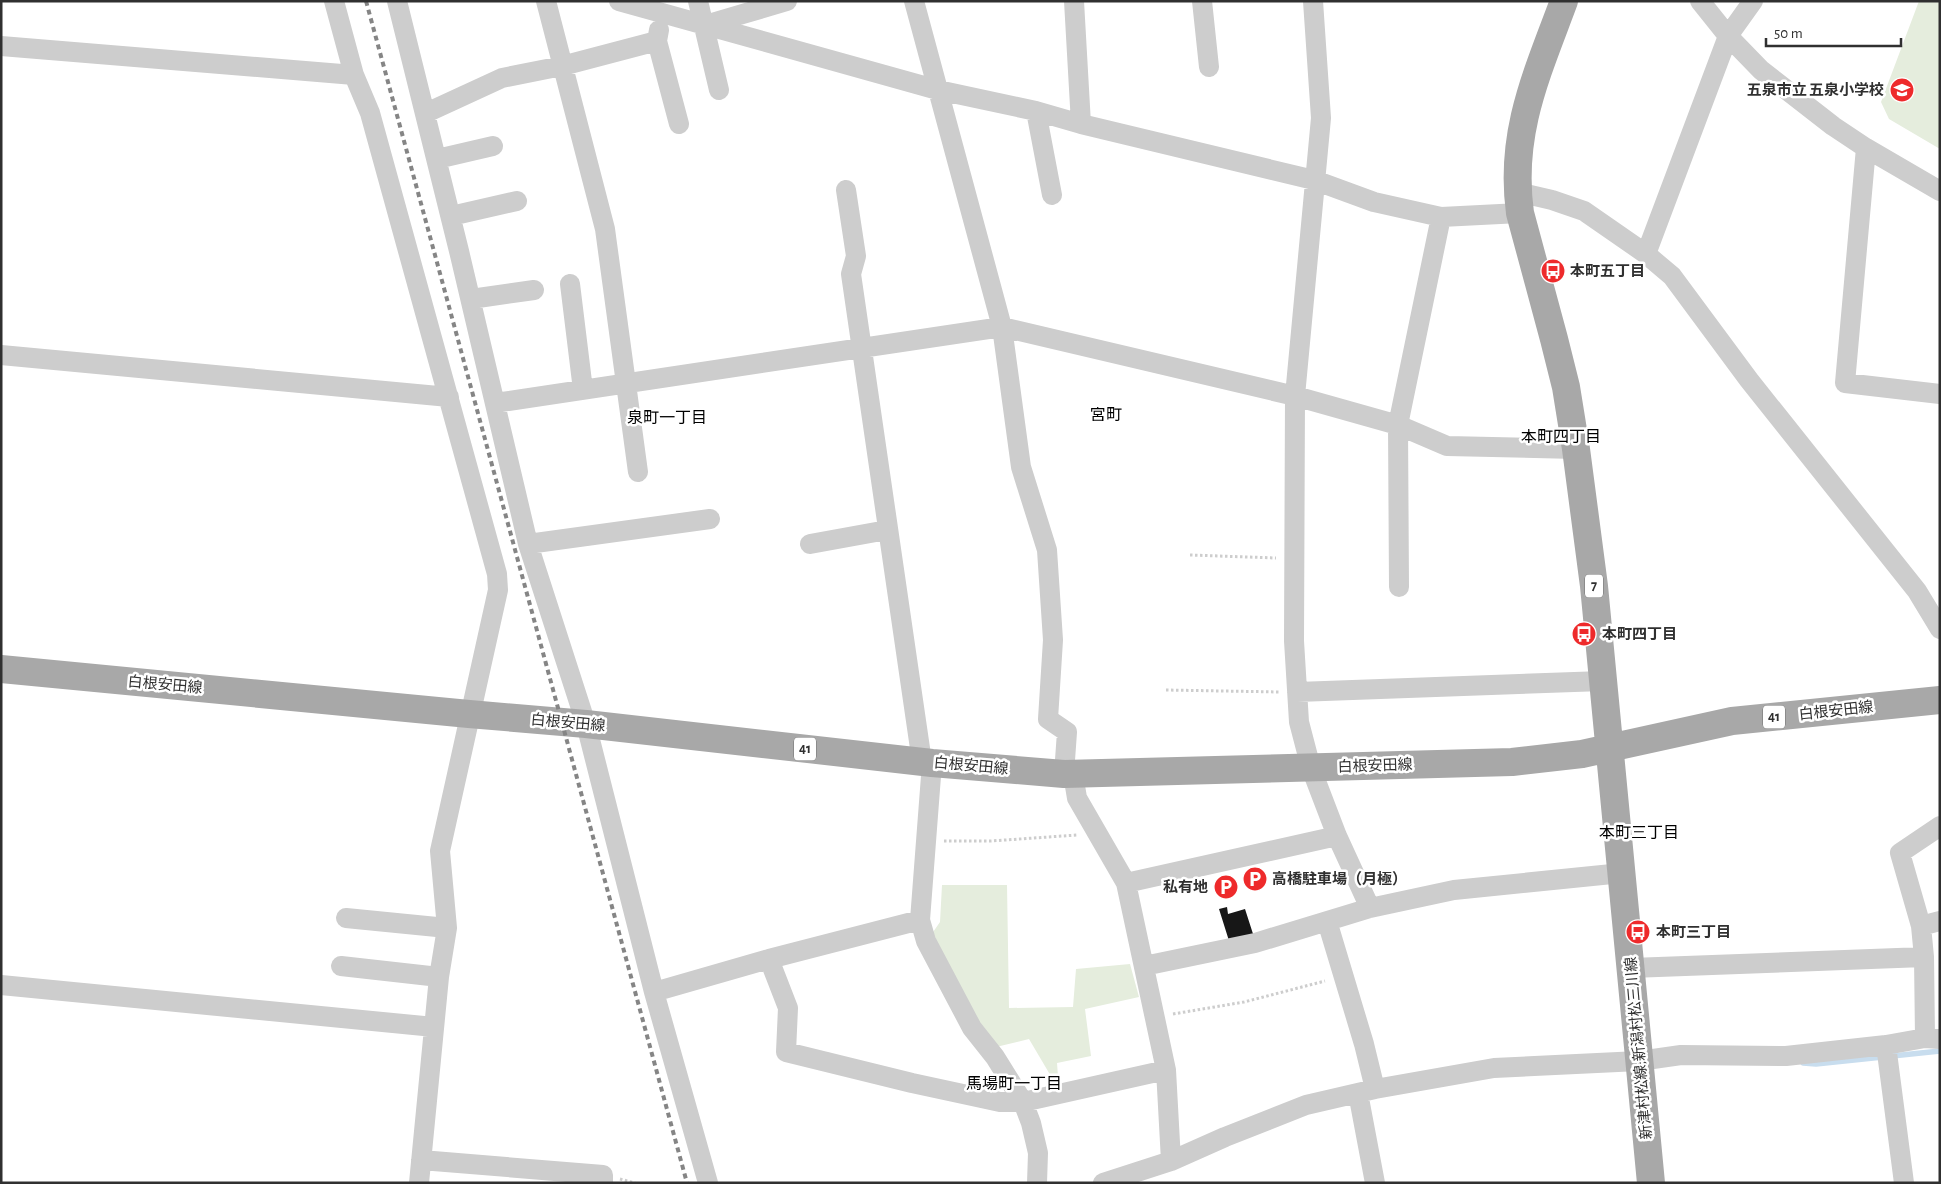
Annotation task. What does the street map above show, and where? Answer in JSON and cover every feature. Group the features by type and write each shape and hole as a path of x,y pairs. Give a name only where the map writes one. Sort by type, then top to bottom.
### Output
{"main road":[{"name":"新津村松線;新潟村松三川線","path":"1564,1 1531,90 1521,128 1516,166 1519,202 1561,368 1576,449 1594,586 1651,1183"},
{"name":"白根安田線","path":"1,670 586,724 927,763 1069,774 1512,762 1582,754 1732,721 1940,700"}],"street":[{"path":"334,1 354,75 370,114 450,397 497,574 498,590 440,851 447,928 439,978 420,1183"},
{"path":"397,1 451,216 528,544 586,724 654,992 708,1183"},
{"path":"546,1 605,229 638,472"},
{"path":"619,1 938,90 1036,111 1081,124 1314,180 1374,202 1441,218 1519,202 1552,200 1584,211 1646,254 1672,276 1749,380 1917,591 1940,629"},
{"path":"698,1 719,90"},
{"path":"705,25 757,5 787,1"},
{"path":"914,1 1002,327 1022,467 1047,550 1054,640 1048,719 1067,732 1069,774 1078,798 1126,883 1166,1070 1172,1161"},
{"path":"1074,1 1081,124"},
{"path":"1202,1 1209,67"},
{"path":"1313,1 1321,118 1295,396 1294,641 1297,692 1299,722 1311,768 1337,836 1370,908"},
{"path":"1700,1 1728,36 1761,70 1833,126 1866,148 1940,191"},
{"path":"1646,254 1728,36 1753,1"},
{"path":"663,13 657,41 679,124"},
{"path":"426,113 502,78 562,66 657,41"},
{"path":"1,46 354,75"},
{"path":"1036,111 1052,195"},
{"path":"437,159 493,146"},
{"path":"1866,148 1845,383 1940,394"},
{"path":"846,190 856,256 851,274 887,530 927,763 926,841 920,920 926,941 972,1028 995,1057 1023,1102 1031,1123 1038,1153 1037,1183"},
{"path":"451,216 517,201"},
{"path":"1399,587 1398,426 1441,218"},
{"path":"570,284 583,390"},
{"path":"471,299 534,290"},
{"path":"495,403 1002,327 1295,396 1398,426 1447,446 1576,449"},
{"path":"1,355 450,397"},
{"path":"528,544 710,519"},
{"path":"810,544 887,530"},
{"path":"1297,692 1603,681"},
{"path":"1103,1183 1172,1161 1225,1137 1306,1105 1366,1091 1494,1068 1640,1061 1682,1055 1786,1056 1932,1038 1924,957 1930,924 1900,853 1940,826"},
{"path":"1126,883 1337,836"},
{"path":"1144,966 1255,942 1370,908 1454,890 1622,873"},
{"path":"346,918 447,928"},
{"path":"654,992 769,959 920,920"},
{"path":"1327,921 1344,975 1366,1091 1375,1183"},
{"path":"1631,968 1924,957"},
{"path":"769,959 788,1008 786,1052 1000,1102 1023,1102 1166,1070"},
{"path":"340,966 439,978"},
{"path":"1,985 434,1027"},
{"path":"1886,1045 1904,1183"},
{"path":"422,1160 603,1175 603,1183"}],"path":[{"path":"1190,555 1294,558"},
{"path":"1166,690 1297,692"},
{"path":"926,841 991,841 1098,833"},
{"path":"1155,1018 1244,1002 1344,975"}],"green space":[{"path":"1919,1 1940,1 1940,149 1889,119 1881,102"},
{"path":"942,885 1007,885 1009,1008 1073,1007 1076,969 1130,964 1139,997 1085,1009 1091,1056 1057,1063 1058,1076 1052,1078 1029,1039 996,1047 973,1018 931,935 940,922"}],"building":[{"path":"1227,907 1228,914 1245,909 1254,937 1230,944 1219,909"}],"waterway":[{"path":"1803,1063 1816,1064 1940,1051"}],"railway":[{"path":"366,1 687,1183"}],"place":[{"name":"五泉市立 五泉小学校","path":"1902,90"},
{"name":"本町五丁目","path":"1553,271"},
{"name":"本町四丁目","path":"1584,634"},
{"name":"高橋駐車場（月極）","path":"1255,879"},
{"name":"私有地","path":"1226,887"},
{"name":"本町三丁目","path":"1638,932"}],"district":[{"name":"宮町","path":"1106,415"},
{"name":"泉町一丁目","path":"667,418"},
{"name":"本町四丁目","path":"1561,437"},
{"name":"本町三丁目","path":"1639,833"},
{"name":"馬場町一丁目","path":"1014,1084"}]}
